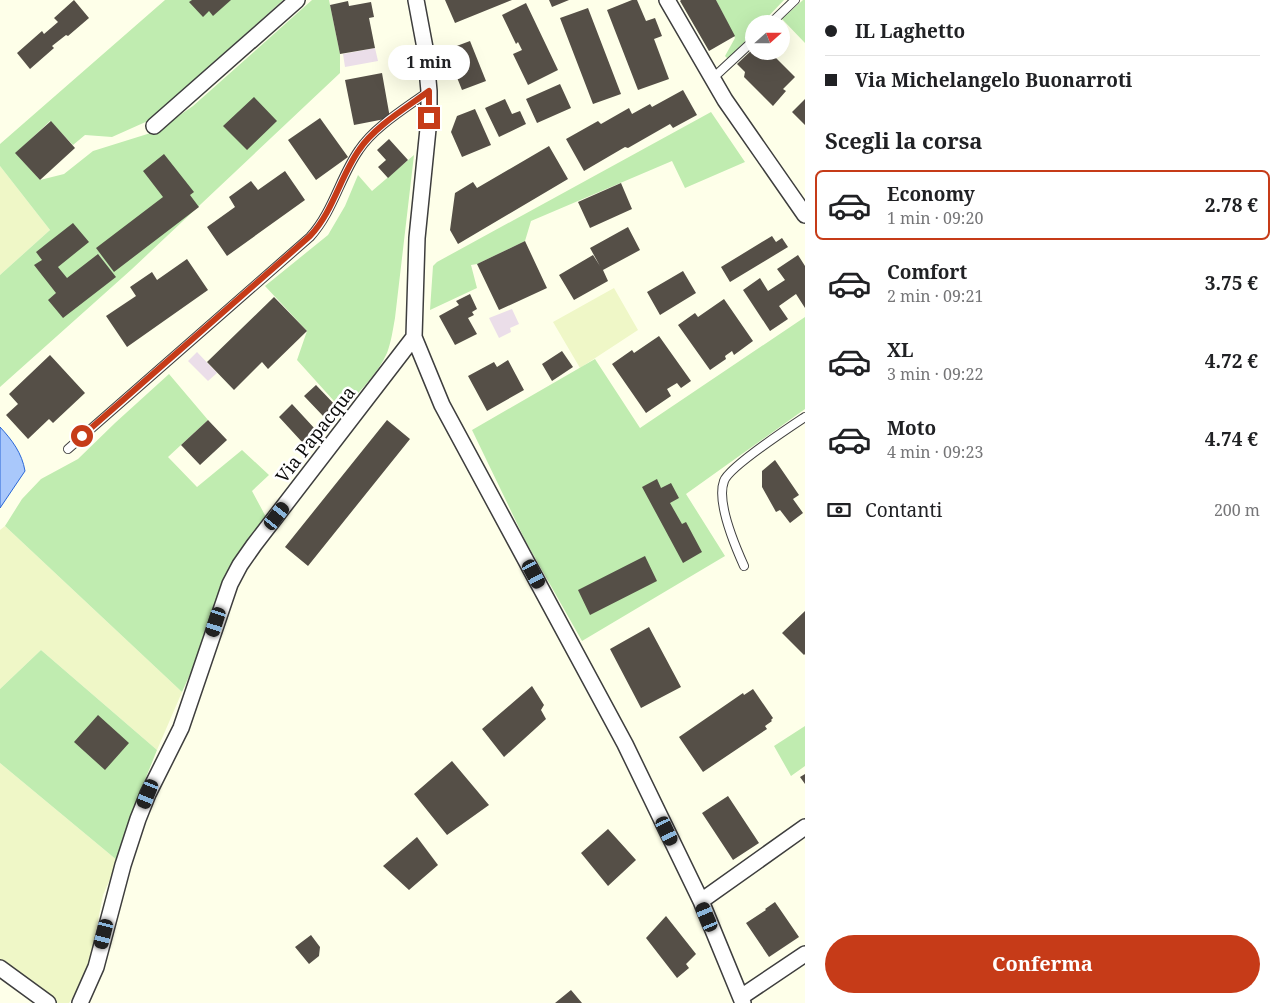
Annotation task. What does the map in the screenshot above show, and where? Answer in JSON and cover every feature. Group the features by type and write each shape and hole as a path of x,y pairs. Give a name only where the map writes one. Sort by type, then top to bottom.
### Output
{"street":[{"path":"154,126 297,0"},
{"path":"416,0 425,48 429,91 429,118 416,238 414,337 442,405 625,744 700,901 742,1000 805,954"},
{"path":"666,0 712,79 754,144 805,215"},
{"name":"Via Papacqua","path":"80,1003 96,967 123,865 138,819 148,794 181,728 222,605 234,575 254,545 414,337"},
{"path":"700,901 805,827"},
{"path":"0,968 48,1003"}],"lane":[{"path":"780,15 796,0"},
{"path":"712,79 745,48"},
{"path":"68,449 310,236 320,225 363,143 429,91"},
{"path":"744,566 731,532 723,503 724,479 736,467 805,417"}],"shaded area":[{"path":"375,48 378,61 345,67 343,54"},
{"path":"512,309 519,324 510,328 511,332 499,338 489,318"},
{"path":"197,352 217,373 208,381 188,361"}],"green space":[{"path":"165,0 283,0 150,120 112,137 85,135 73,145 50,121 16,153 40,180 64,174 93,151 157,131 193,106 312,0 329,0 340,54 340,73 132,269 0,387 0,275 50,230 0,166 0,144"},
{"path":"716,0 784,0 770,15 745,15 745,41 728,59 725,56 735,38"},
{"path":"805,0 805,43 790,27 790,15 786,15"},
{"path":"711,112 745,162 685,188 672,161 531,221 525,241 477,264 471,265 477,288 430,310 433,266 437,262"},
{"path":"414,155 395,318 390,345 383,361 343,411 297,360 307,331 265,286 328,235 345,206 358,175 372,191"},
{"path":"0,166 50,230 0,275"},
{"path":"614,288 638,330 580,368 553,322"},
{"path":"805,317 805,409 686,494 725,556 582,641 525,540 472,430 595,359 640,428"},
{"path":"169,374 208,420 168,457 197,487 242,450 269,475 252,491 266,517 238,555 222,586 195,663 182,692 5,526 22,499 41,479 78,459"},
{"path":"5,526 182,692 157,750 41,650 0,689 0,530"},
{"path":"41,650 157,750 141,790 118,861 0,763 0,689"},
{"path":"805,726 805,766 791,776 774,746"},
{"path":"0,763 118,861 103,895 88,972 69,1003 56,1003 0,964"}],"water":[{"path":"0,427 16,447 22,458 25,471 0,508"}],"building":[{"path":"74,0 89,18 68,36 66,35 52,46 54,48 30,69 17,53 42,31 44,34 58,22 54,18"},
{"path":"192,0 231,0 213,16 209,11 203,17 189,2"},
{"path":"445,0 512,0 455,23"},
{"path":"549,0 569,0 552,7"},
{"path":"632,0 637,0 646,21 655,18 662,36 654,39 669,79 638,90 607,10"},
{"path":"681,0 716,0 735,36 709,51"},
{"path":"348,1 349,6 371,2 374,17 369,18 375,48 340,54 330,5"},
{"path":"526,3 558,70 528,85 513,54 522,50 518,42 516,44 502,15"},
{"path":"588,8 621,94 593,104 560,18"},
{"path":"470,41 486,81 462,90 446,50"},
{"path":"745,56 745,60 778,60 795,77 783,89 786,91 773,106 744,77 745,72 737,64"},
{"path":"382,73 390,118 354,125 345,80"},
{"path":"560,84 571,108 537,123 526,99"},
{"path":"683,90 697,115 673,128 670,124 584,171 566,139 598,121 601,124 629,108 632,114 650,104 652,107"},
{"path":"254,97 277,121 247,150 223,126"},
{"path":"505,99 512,114 520,111 526,124 499,137 485,108"},
{"path":"805,99 805,125 792,112"},
{"path":"475,109 491,145 462,157 451,132 457,116"},
{"path":"320,118 348,157 316,180 288,140"},
{"path":"51,121 75,148 40,180 15,153"},
{"path":"389,139 408,160 388,178 378,167 386,160 377,150"},
{"path":"549,146 568,179 458,244 450,230 455,193 473,182 477,188"},
{"path":"164,154 194,192 190,195 199,207 114,272 96,248 163,197 143,171"},
{"path":"285,171 305,200 227,256 207,227 235,207 229,197 251,181 258,190"},
{"path":"621,183 632,209 590,228 578,202"},
{"path":"73,223 89,242 58,267 67,278 98,254 116,277 63,318 48,300 56,293 34,265 42,260 36,252"},
{"path":"628,227 640,250 603,270 608,281 574,300 559,275 593,255 600,266 590,248"},
{"path":"772,236 776,242 782,238 788,247 730,282 721,267"},
{"path":"525,241 547,288 499,310 477,264"},
{"path":"798,255 805,266 805,308 796,294 779,306 788,319 770,331 743,290 760,278 768,291 785,280 777,269"},
{"path":"187,259 208,290 127,347 106,316 136,296 130,287 152,272 157,280"},
{"path":"683,271 696,293 660,315 647,292"},
{"path":"470,294 477,309 472,312 474,315 468,318 477,334 455,345 439,316 459,305 456,301"},
{"path":"274,297 307,331 268,369 262,362 234,390 207,362"},
{"path":"724,299 753,341 734,355 732,351 725,356 726,359 710,370 678,325 695,313 698,317"},
{"path":"659,336 691,381 681,388 677,383 667,389 671,396 646,413 612,364 632,350 634,353"},
{"path":"562,351 573,367 552,381 542,364"},
{"path":"50,355 85,393 53,423 49,419 28,439 6,415 18,404 9,394"},
{"path":"508,360 524,390 487,411 468,376 494,362 497,367"},
{"path":"316,385 336,406 324,417 304,396"},
{"path":"292,404 316,430 302,442 279,417"},
{"path":"208,420 227,440 200,465 181,445"},
{"path":"387,420 410,439 308,566 285,547"},
{"path":"775,460 799,495 793,499 803,513 790,523 780,510 776,512 762,487 762,471"},
{"path":"657,479 661,488 671,483 679,498 670,503 682,524 686,522 702,552 683,563 642,487"},
{"path":"645,556 657,581 590,615 578,590"},
{"path":"805,611 805,654 804,655 782,633"},
{"path":"649,627 681,687 641,708 610,649"},
{"path":"532,686 544,705 541,710 546,719 504,757 482,729"},
{"path":"753,689 773,718 772,721 765,726 767,729 703,772 679,737 743,693 744,695"},
{"path":"98,715 129,743 105,770 74,742"},
{"path":"452,761 489,805 447,835 414,794"},
{"path":"805,774 805,784 800,777"},
{"path":"728,796 759,843 733,860 702,813"},
{"path":"608,829 636,860 608,886 581,853"},
{"path":"417,837 438,865 409,890 383,866"},
{"path":"775,902 799,937 769,957 746,923"},
{"path":"666,916 696,954 686,964 689,968 677,978 646,938"},
{"path":"311,935 320,947 319,956 309,964 295,947"},
{"path":"571,990 582,1003 555,1003"}],"route":[{"path":"82,436 310,236 320,225 363,143 429,91 429,118"}]}
